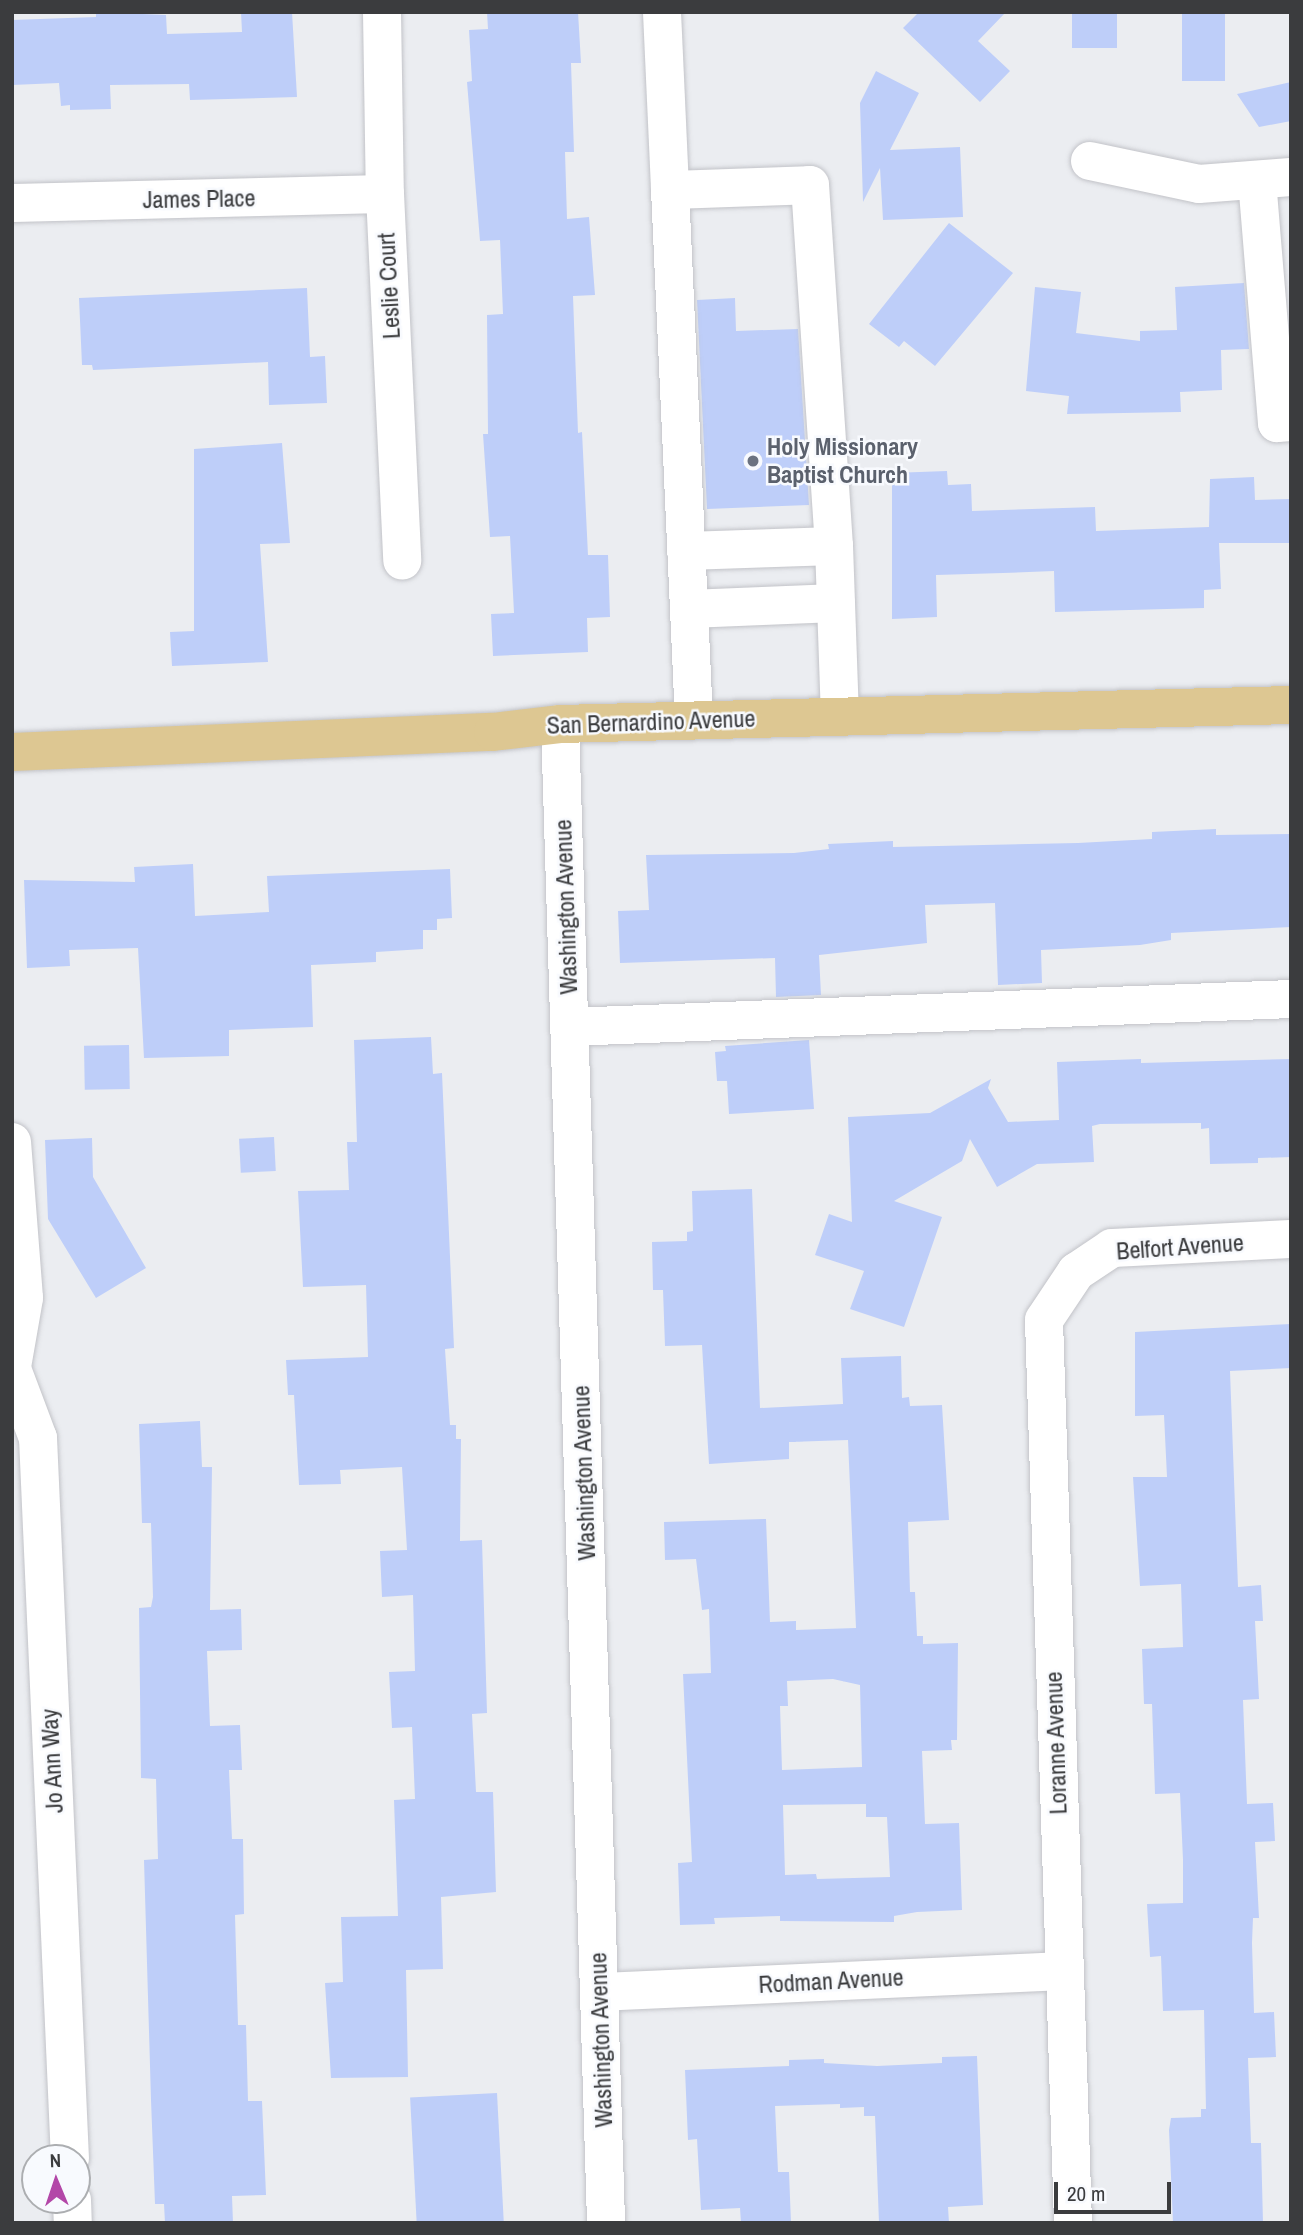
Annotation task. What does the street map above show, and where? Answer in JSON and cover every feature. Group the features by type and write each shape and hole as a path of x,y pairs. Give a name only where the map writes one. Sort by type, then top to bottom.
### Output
{"main road":[{"name":"San Bernardino Avenue","path":"12,752 493,732 560,724 1291,705"}],"street":[{"name":"Leslie Court","path":"382,12 385,194 402,561"},
{"path":"662,12 694,720"},
{"path":"1090,161 1199,184 1274,179 1277,423 1291,422"},
{"path":"670,190 810,185 834,546 840,716"},
{"name":"James Place","path":"12,203 385,194"},
{"path":"686,551 834,546"},
{"path":"689,609 836,603"},
{"name":"Washington Avenue","path":"560,724 606,2223"},
{"path":"569,1027 1291,999"},
{"path":"12,1142 24,1298 12,1368"},
{"name":"Belfort Avenue","path":"1076,1272 1112,1248 1291,1239"},
{"name":"Loranne Avenue","path":"1073,2223 1062,1971 1044,1320 1076,1272"},
{"name":"Jo Ann Way","path":"12,1368 38,1438 69,2144"},
{"name":"Rodman Avenue","path":"600,1992 1062,1971"}],"building":[{"path":"96,12 166,15 167,34 242,32 241,12 292,12 297,97 190,100 189,84 110,85 111,109 70,110 70,105 61,106 59,83 12,85 12,20 96,17"},
{"path":"487,12 578,12 581,63 571,63 574,152 565,152 567,219 589,217 595,295 573,296 578,433 582,432 588,555 608,555 610,617 587,618 588,652 493,656 491,614 514,613 510,536 490,537 483,434 488,434 487,315 503,314 500,240 480,241 467,82 472,81 469,30 488,29"},
{"path":"919,12 1006,12 978,41 1010,71 980,102 903,28"},
{"path":"1072,12 1117,12 1117,48 1072,48"},
{"path":"1182,12 1225,12 1225,81 1182,81"},
{"path":"876,71 919,93 890,150 960,147 963,217 883,220 880,168 863,202 860,103"},
{"path":"1291,82 1291,121 1259,127 1237,94"},
{"path":"949,223 1013,273 935,366 904,341 899,347 869,324"},
{"path":"1244,283 1249,349 1221,350 1222,390 1180,392 1181,412 1067,414 1069,396 1026,391 1035,287 1081,292 1076,333 1140,341 1140,331 1177,330 1175,287"},
{"path":"307,288 310,357 325,356 327,403 269,405 268,362 93,370 92,365 82,365 79,298"},
{"path":"735,298 736,331 798,329 809,505 707,509 697,300"},
{"path":"282,443 290,543 260,544 268,662 172,666 170,632 194,631 194,449"},
{"path":"947,471 948,485 971,484 972,511 1095,507 1096,531 1209,527 1210,479 1254,477 1255,500 1291,499 1291,543 1219,543 1221,589 1204,590 1204,608 1055,612 1054,571 936,575 937,617 892,619 892,473"},
{"path":"1216,829 1216,835 1291,834 1291,927 1171,933 1171,940 1140,945 1041,950 1042,983 998,985 995,903 925,905 927,943 819,955 821,995 776,997 775,958 620,963 618,911 649,910 646,855 794,853 829,849 828,844 893,841 893,847 1078,843 1152,839 1152,832"},
{"path":"193,864 195,916 269,912 267,876 450,869 452,918 437,919 437,930 423,930 423,949 376,952 376,962 311,965 313,1027 229,1030 229,1056 144,1058 138,948 69,950 70,966 27,968 24,880 135,882 134,867"},
{"path":"431,1037 433,1074 442,1073 454,1348 445,1349 450,1425 456,1425 456,1439 461,1439 460,1541 482,1540 487,1713 472,1714 476,1792 493,1792 496,1892 441,1897 443,1969 406,1970 408,2077 331,2078 325,1983 343,1982 341,1917 398,1916 394,1800 415,1799 412,1727 392,1728 389,1672 415,1671 413,1595 382,1597 380,1551 407,1550 402,1467 340,1470 341,1484 299,1485 294,1395 288,1395 286,1360 368,1357 366,1285 303,1287 298,1191 349,1190 347,1142 357,1142 354,1040"},
{"path":"809,1040 814,1109 729,1114 727,1081 717,1081 715,1052 726,1051 725,1046"},
{"path":"129,1045 130,1089 85,1090 84,1046"},
{"path":"1141,1059 1141,1063 1291,1059 1291,1157 1258,1158 1258,1163 1210,1164 1209,1128 1201,1129 1201,1123 1100,1124 1092,1126 1094,1162 1037,1164 997,1187 970,1139 962,1161 894,1201 942,1217 904,1327 850,1309 864,1271 815,1255 829,1214 852,1222 848,1117 930,1113 991,1079 988,1088 1008,1122 1059,1120 1057,1062"},
{"path":"274,1137 276,1171 241,1173 239,1139"},
{"path":"92,1138 93,1177 146,1268 96,1298 48,1219 45,1140"},
{"path":"752,1189 760,1408 843,1404 841,1358 901,1356 902,1398 909,1397 910,1406 942,1405 949,1520 908,1522 910,1592 915,1592 917,1636 923,1636 923,1644 958,1643 957,1740 951,1740 952,1750 922,1751 925,1824 959,1823 962,1910 894,1916 894,1922 780,1921 780,1916 714,1918 715,1924 680,1925 678,1863 692,1862 683,1674 711,1673 709,1609 702,1610 696,1559 665,1560 664,1522 766,1519 770,1622 796,1621 796,1630 856,1628 848,1440 789,1442 789,1459 709,1464 702,1345 665,1346 663,1290 653,1290 652,1242 687,1241 687,1232 693,1231 692,1191","holes":["833,1679 860,1685 862,1767 782,1770 780,1706 788,1706 787,1681","866,1804 866,1817 887,1817 890,1877 817,1879 816,1874 785,1875 783,1805"]},
{"path":"1291,1324 1291,1368 1230,1371 1238,1587 1261,1585 1263,1621 1255,1621 1259,1699 1243,1700 1247,1804 1273,1803 1275,1841 1255,1842 1259,1918 1253,1918 1252,1943 1254,2013 1274,2012 1276,2057 1248,2058 1251,2143 1261,2143 1263,2223 1173,2223 1169,2130 1171,2118 1201,2117 1201,2109 1206,2109 1204,2010 1163,2011 1161,1956 1150,1957 1147,1904 1183,1903 1183,1860 1180,1793 1155,1794 1152,1704 1144,1704 1142,1649 1183,1647 1181,1584 1140,1586 1133,1477 1167,1477 1164,1415 1135,1416 1135,1332"},
{"path":"200,1421 202,1467 212,1467 210,1610 241,1609 242,1650 207,1651 210,1726 240,1725 242,1770 229,1770 232,1839 243,1839 244,1914 235,1915 238,2025 246,2025 248,2101 262,2101 266,2195 232,2196 233,2223 165,2223 164,2204 155,2204 151,2100 144,1860 158,1859 156,1779 141,1778 139,1608 151,1607 153,1597 151,1523 142,1523 139,1424"},
{"path":"977,2056 983,2205 948,2207 949,2223 879,2223 875,2116 864,2116 864,2107 840,2108 840,2104 775,2106 778,2172 789,2172 791,2223 741,2223 740,2208 701,2210 697,2139 688,2140 685,2070 789,2066 789,2060 824,2059 824,2063 877,2066 942,2063 942,2057"},
{"path":"497,2093 504,2223 417,2223 410,2098"}],"place":[{"name":"Holy Missionary Baptist Church","path":"753,461"}]}
